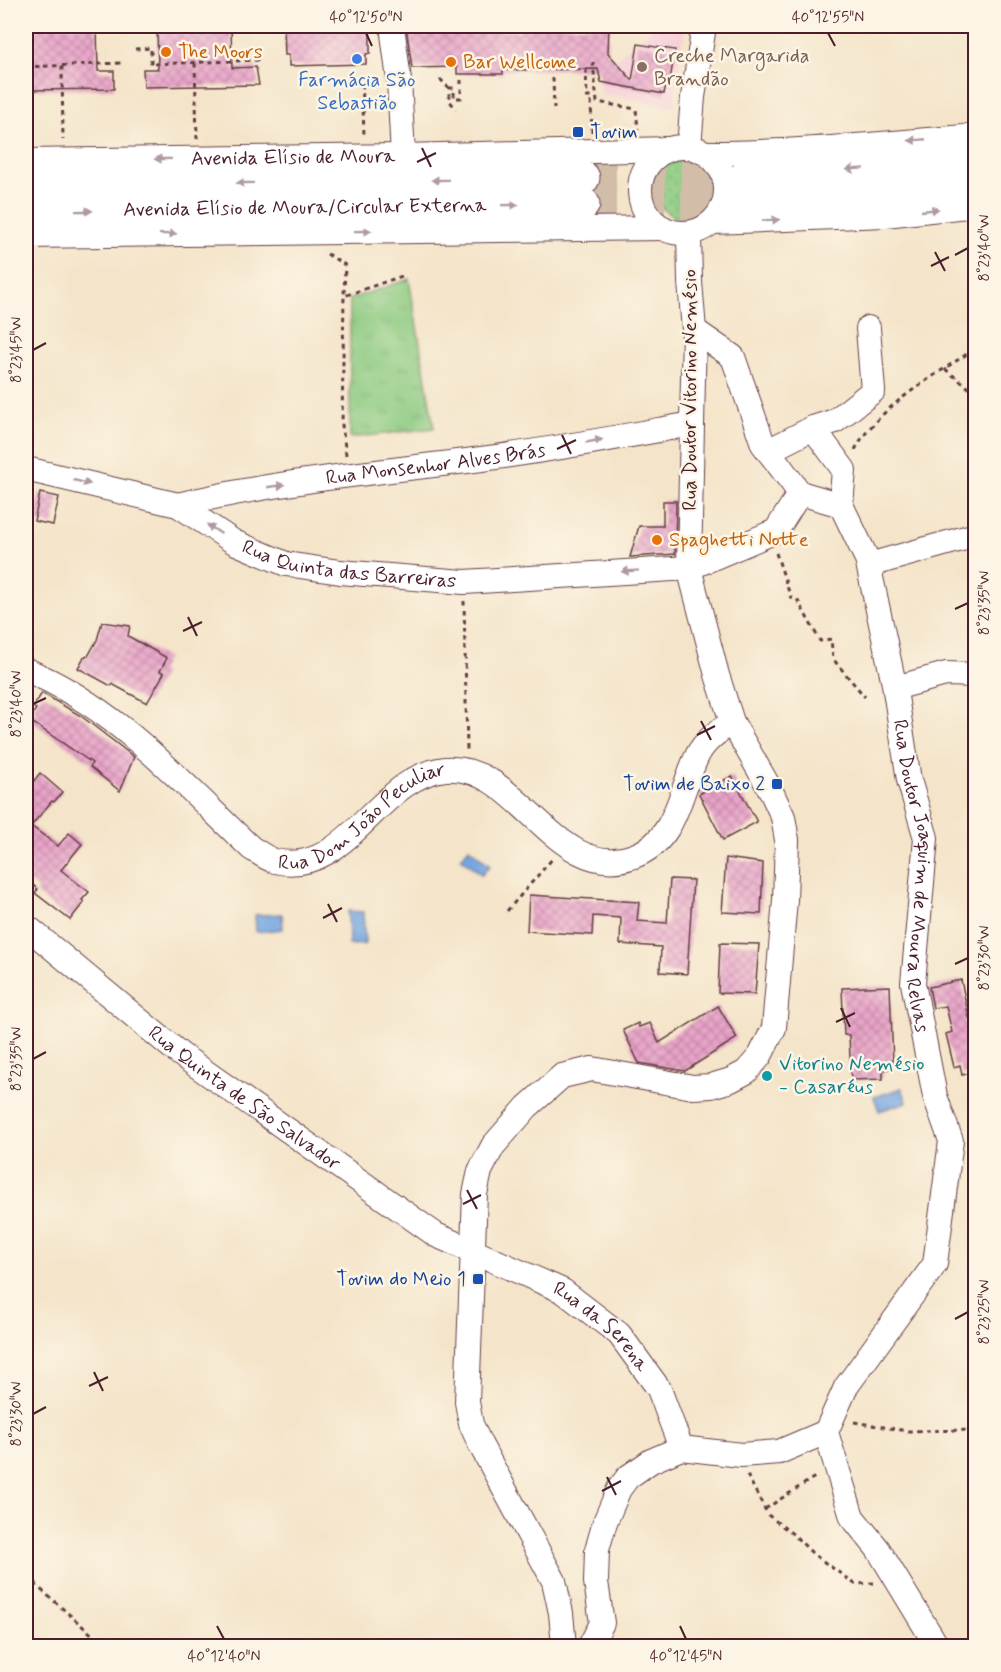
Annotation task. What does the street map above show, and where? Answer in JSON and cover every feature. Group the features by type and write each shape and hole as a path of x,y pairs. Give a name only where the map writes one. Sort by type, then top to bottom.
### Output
{"highway":[{"path":"975,155 877,167 746,189 881,195 975,182"},
{"name":"Avenida Elísio de Moura/Circular Externa","path":"26,186 583,191 26,212"}],"street":[{"path":"688,150 693,97 704,26"},
{"path":"392,27 399,80 403,156"},
{"name":"Avenida Elísio de Moura","path":"26,160 403,156 639,150 738,153 875,144 975,134"},
{"path":"688,150 716,162 727,186 726,199 721,212 713,222 702,230 676,233 663,228 652,219 644,207 641,187 647,166 656,156 688,150"},
{"path":"713,222 885,215 975,205"},
{"path":"26,236 663,228"},
{"name":"Rua Doutor Vitorino Nemésio","path":"564,1647 561,1613 554,1581 480,1444 471,1424 467,1402 475,1194 480,1171 493,1146 527,1107 561,1076 592,1069 693,1088 711,1086 731,1080 746,1072 760,1056 774,1028 785,900 787,840 783,817 732,722 717,675 689,568 694,330 689,233"},
{"path":"768,451 813,428 835,421 873,391 868,328"},
{"path":"694,330 733,357 763,444 800,493 841,505 844,470 813,428"},
{"name":"Rua Monsenhor Alves Brás","path":"178,505 231,492 491,458 692,424"},
{"name":"Rua Quinta das Barreiras","path":"26,469 178,505 234,542 286,564 340,572 464,582 689,568 776,531"},
{"path":"776,531 800,493"},
{"name":"Rua Doutor Joaquim de Moura Relvas","path":"828,1426 846,1387 935,1264 951,1141 935,1096 913,983 926,838 909,780 895,688 868,565 841,505"},
{"path":"868,565 975,535"},
{"name":"Rua Dom João Peculiar","path":"26,670 53,681 130,733 251,848 274,861 297,862 316,858 334,848 420,775 444,769 464,770 499,788 576,852 596,859 615,861 634,856 655,845 668,830 698,754 711,738 732,722"},
{"path":"895,688 946,674 975,675"},
{"name":"Rua Quinta de São Salvador","path":"26,926 180,1054 436,1235 473,1251"},
{"name":"Rua da Serena","path":"473,1251 563,1291 619,1334 658,1389 681,1448"},
{"path":"590,1647 602,1623 596,1582 597,1550 605,1522 619,1489 628,1476 651,1461 681,1448 737,1455 779,1452 828,1426 835,1464 852,1517 878,1549 900,1582 937,1647"}],"path":[{"path":"135,49 151,48 151,64 261,60"},
{"path":"593,62 597,102 636,109 639,150"},
{"path":"26,66 121,63"},
{"path":"195,63 197,158"},
{"path":"62,65 64,160"},
{"path":"586,69 587,97 591,97 591,105"},
{"path":"363,75 363,116"},
{"path":"553,78 554,110"},
{"path":"440,79 449,88 454,88 454,98 461,98 461,80"},
{"path":"449,88 449,100 456,109"},
{"path":"326,254 345,265 342,425 349,475"},
{"path":"344,296 402,276"},
{"path":"844,470 861,438 893,406 975,348"},
{"path":"945,369 969,388 975,390"},
{"path":"776,531 776,552 791,598 797,599 820,640 831,639 833,659 865,697"},
{"path":"464,582 467,759 464,770"},
{"path":"507,911 555,856"},
{"path":"828,1426 860,1422 886,1429 907,1431 975,1430"},
{"path":"737,1455 768,1515 794,1535 813,1554 855,1584 900,1582"},
{"path":"765,1509 835,1464"},
{"path":"26,1557 37,1586 105,1647"}],"shaded area":[{"name":"Creche Margarida Brandão","path":"655,26 685,26 676,80 675,108 602,95 598,74"}],"green space":[{"path":"678,160 690,160 705,168 713,183 713,195 705,210 690,218 678,218 663,210 655,195 655,183 663,168"},
{"path":"409,279 434,428 350,438 350,299"}],"water":[{"path":"469,848 490,865 482,875 461,858"},
{"path":"348,911 363,912 365,944 349,945"},
{"path":"282,914 283,929 256,932 255,915"},
{"path":"902,1088 907,1102 879,1111 874,1097"}],"building":[{"path":"26,26 97,26 98,71 114,71 114,89 26,90"},
{"path":"157,26 231,26 232,68 256,67 259,85 144,87 143,69 158,69"},
{"path":"284,26 370,26 370,53 366,54 366,64 289,66 289,55 285,55"},
{"path":"409,26 437,26 437,32 520,31 520,26 609,26 608,53 632,80 638,44 675,50 670,80 667,79 664,94 601,82 598,69 503,70 503,74 457,74 457,67 412,68 407,33"},
{"path":"40,493 59,497 53,525 34,521"},
{"name":"Spaghetti Notte","path":"663,501 676,501 675,554 630,557 639,526 663,526"},
{"path":"102,622 130,626 128,636 167,658 160,671 164,673 147,703 78,668 97,640"},
{"path":"42,693 81,716 134,757 120,791 90,767 92,763 29,720 36,709 33,707"},
{"path":"40,773 62,792 31,826 58,846 69,833 82,844 61,870 89,892 70,920 35,893 38,889 26,879 26,791"},
{"path":"732,776 757,822 723,840 699,794"},
{"path":"726,858 763,863 761,914 722,912"},
{"path":"670,879 693,880 687,974 660,972 661,947 620,944 621,918 593,916 592,935 527,931 529,895 639,902 637,921 667,923"},
{"path":"720,943 759,944 755,994 718,993"},
{"path":"961,980 969,1018 975,1017 975,1072 962,1075 960,1065 954,1067 946,1034 952,1032 946,1006 933,1008 929,987"},
{"path":"890,986 893,1063 888,1063 889,1069 883,1070 883,1079 851,1080 849,1035 844,1035 842,988"},
{"path":"718,1006 737,1038 685,1071 639,1063 623,1030 638,1023 639,1027 650,1023 659,1043"}],"tunnel":[{"path":"583,178 746,176"},
{"path":"583,204 746,202"}],"place":[{"name":"The Moors","path":"166,52"},
{"name":"Farmácia São Sebastião","path":"357,59"},
{"name":"Bar Wellcome","path":"451,62"},
{"name":"Creche Margarida Brandão","path":"642,67"},
{"name":"Tovim","path":"578,132"},
{"name":"Spaghetti Notte","path":"657,540"},
{"name":"Tovim de Baixo 2","path":"777,784"},
{"name":"Vitorino Nemésio - Casaréus","path":"767,1076"},
{"name":"Tovim do Meio 1","path":"478,1279"}]}
